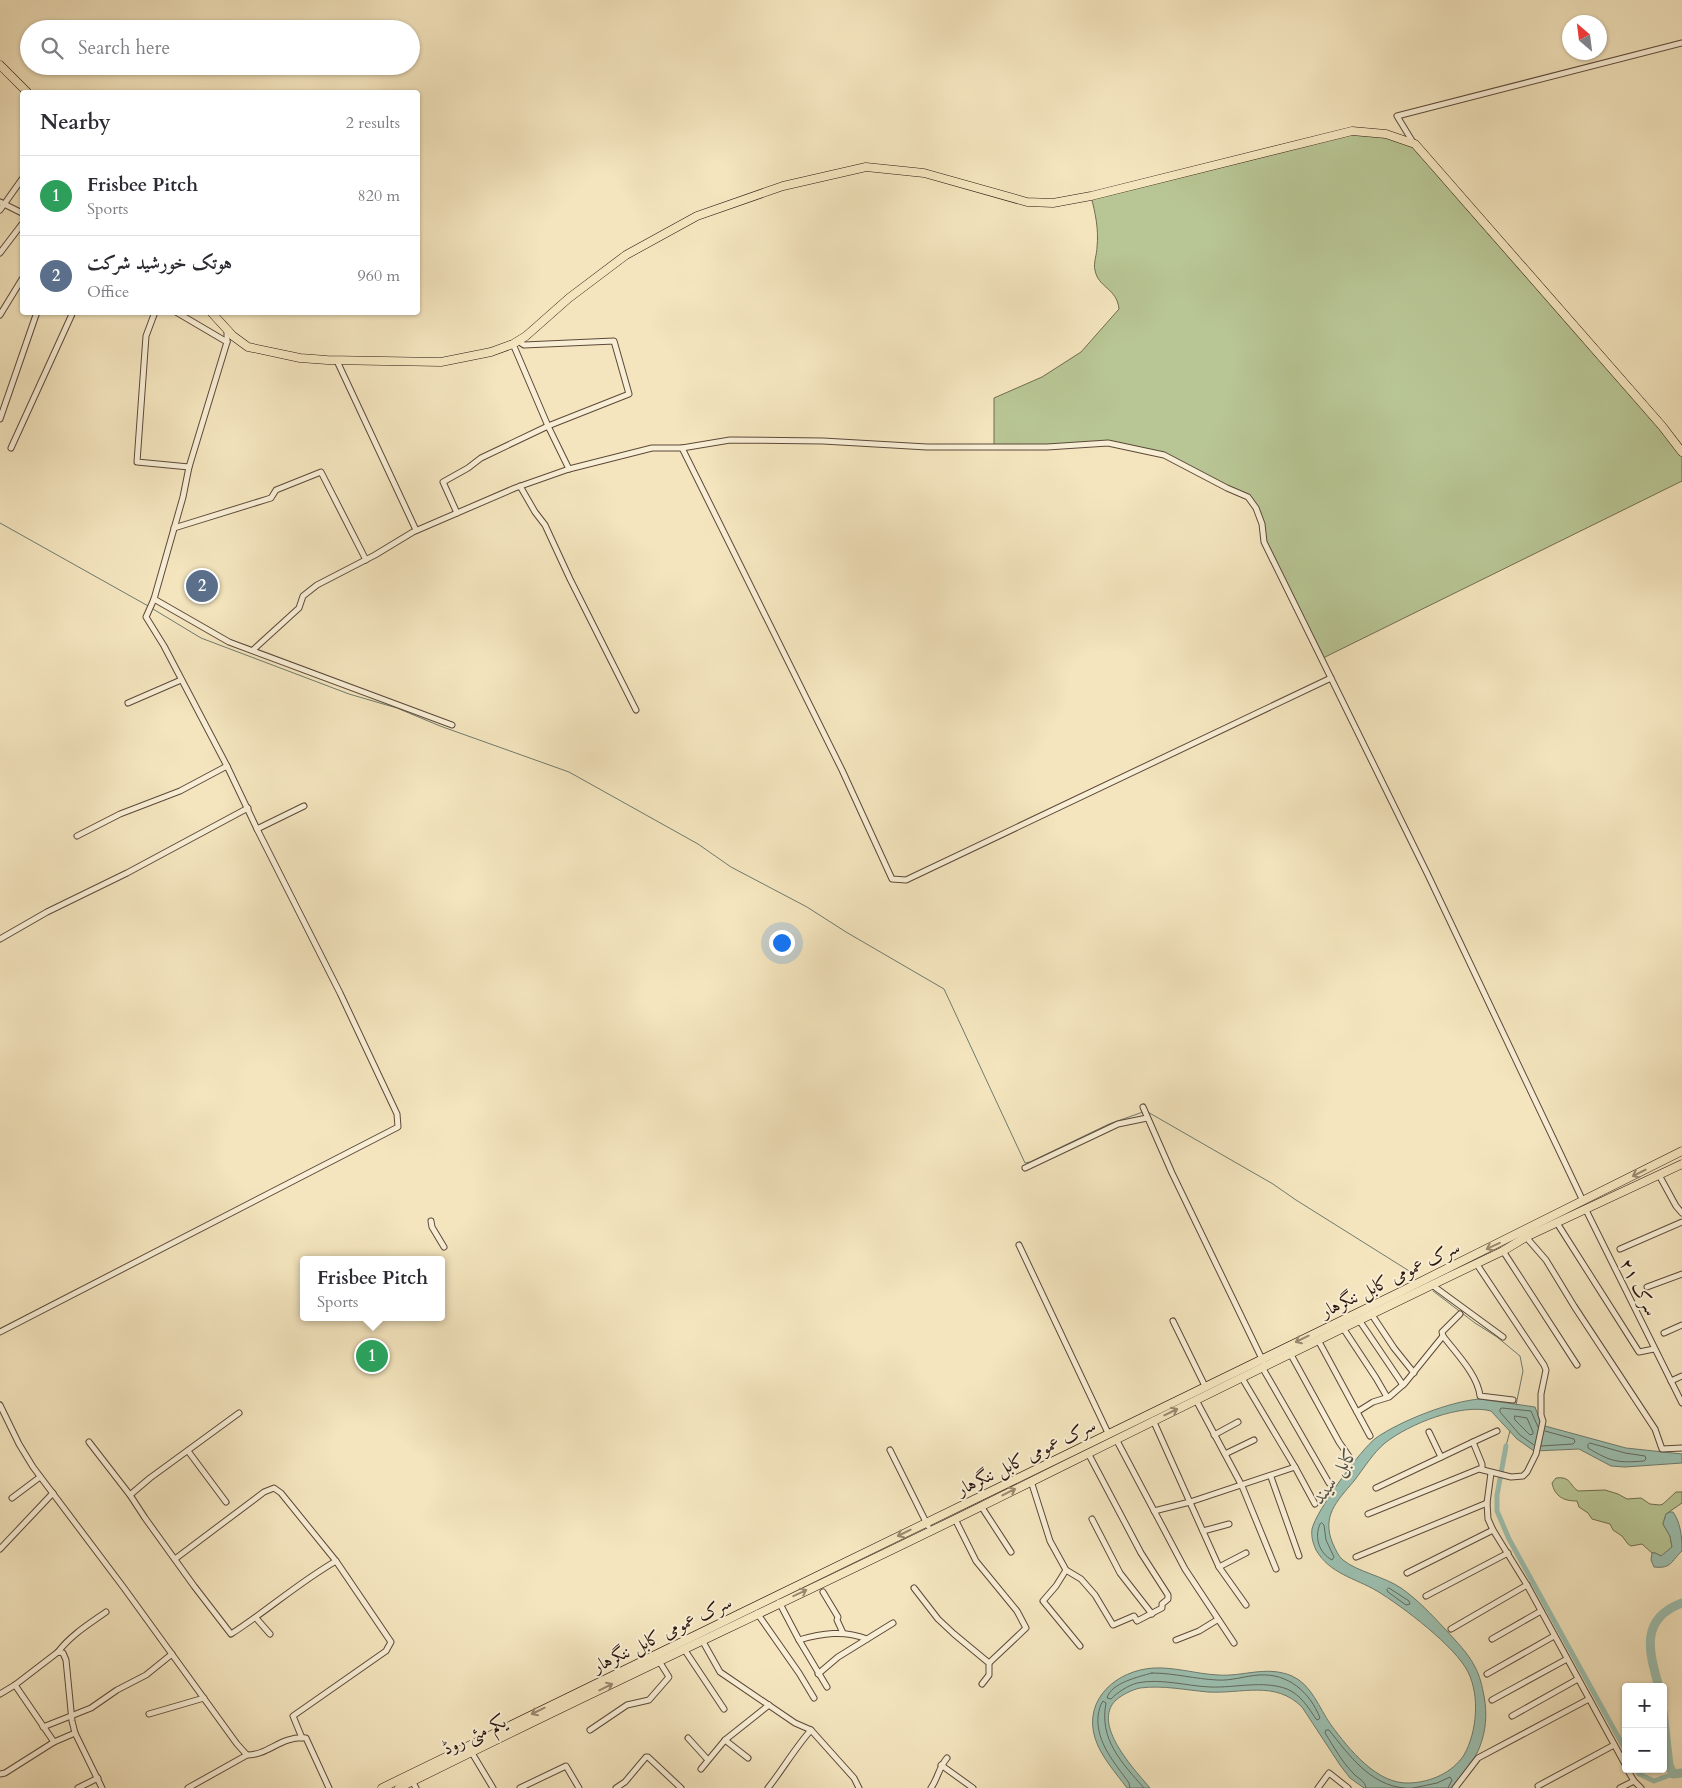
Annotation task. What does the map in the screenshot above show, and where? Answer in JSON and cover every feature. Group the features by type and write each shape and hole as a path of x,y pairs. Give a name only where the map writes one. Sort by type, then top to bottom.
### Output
{"highway":[{"path":"0,65 25,90"},
{"path":"214,315 233,336 248,347 300,358 337,361 441,362 491,352 515,342 526,336 569,298 626,255 697,216 783,186 866,167 924,173 1027,202 1053,203 1100,194 1352,131 1386,134 1415,144 1682,452"},
{"name":"سرک عمومی کابل ننگرهار","path":"562,1708 955,1519 1153,1420 1242,1378 1263,1364 1682,1151"},
{"name":"سرک عمومی کابل ننگرهار","path":"382,1788 1205,1386 1290,1354 1503,1251 1556,1223 1682,1164"},
{"path":"1583,1201 1587,1210"},
{"name":"یکم مئی روڈ","path":"399,1788 414,1785 472,1753 562,1708"}],"street":[{"path":"1415,144 1397,116 1682,43"},
{"path":"0,210 3,203 20,182"},
{"path":"3,203 20,212"},
{"path":"0,253 20,227"},
{"path":"0,315 20,282"},
{"path":"0,419 36,315"},
{"path":"12,448 72,315"},
{"path":"154,315 146,336 137,462 189,467"},
{"path":"181,315 227,342"},
{"path":"0,1332 398,1128 397,1114 344,1002 227,766 164,646 146,617 154,599 189,467 227,342 227,329"},
{"path":"456,513 443,482 482,458 548,426 629,394 614,341 524,345 515,342"},
{"path":"515,342 548,426 569,469"},
{"path":"337,361 416,530"},
{"path":"252,650 299,608 303,596 317,585 366,560 416,530 520,486 569,469 652,448 682,448 730,440 822,441 937,447 1046,448 1108,443 1164,455 1248,497 1256,508 1262,524 1264,542 1583,1201"},
{"path":"682,448 842,770 892,879 906,880 1331,678"},
{"path":"174,528 271,498 276,490 321,472 366,560"},
{"path":"520,486 545,525 636,710"},
{"path":"154,599 229,642 452,725"},
{"path":"128,703 182,680"},
{"path":"77,836 120,814 180,791 227,766"},
{"path":"257,829 304,806"},
{"path":"0,939 47,912 127,873 248,808"},
{"path":"1143,1107 1263,1364 1329,1483"},
{"path":"1025,1168 1118,1124 1147,1118"},
{"path":"1659,1174 1676,1206 1682,1212"},
{"name":"سرک ۲۱","path":"1587,1210 1682,1403"},
{"path":"431,1221 432,1227 444,1247"},
{"path":"1620,1249 1682,1222"},
{"path":"1556,1223 1639,1352 1654,1348"},
{"path":"1526,1238 1546,1260 1574,1306 1650,1420 1655,1428 1662,1449 1682,1448"},
{"path":"1019,1245 1108,1433"},
{"path":"1503,1251 1577,1365"},
{"path":"1368,1514 1479,1469 1517,1478 1523,1476 1536,1454 1543,1421 1541,1415 1541,1394 1546,1370 1476,1263"},
{"path":"1647,1287 1682,1274"},
{"path":"1432,1284 1503,1338"},
{"path":"1357,1412 1373,1402 1387,1397 1402,1385 1414,1373 1443,1336 1442,1332 1460,1314"},
{"path":"1372,1315 1394,1348 1414,1373"},
{"path":"1359,1320 1402,1385"},
{"path":"1173,1321 1205,1386"},
{"path":"1664,1333 1682,1325"},
{"path":"1343,1328 1387,1397"},
{"path":"1443,1336 1479,1387 1480,1396 1513,1400"},
{"path":"1318,1340 1370,1436"},
{"path":"1290,1354 1339,1442 1350,1458"},
{"path":"1670,1381 1682,1376"},
{"path":"1242,1378 1295,1467 1314,1504"},
{"path":"1196,1400 1242,1486 1276,1569"},
{"path":"0,1405 19,1444 40,1477 247,1755"},
{"path":"130,1495 150,1478 239,1413"},
{"path":"1153,1420 1219,1567 1246,1605"},
{"path":"1214,1435 1238,1422"},
{"path":"1376,1488 1497,1431"},
{"path":"1429,1432 1441,1457"},
{"path":"1116,1439 1185,1569 1234,1643"},
{"path":"1225,1454 1254,1440"},
{"path":"90,1442 231,1634 256,1618 307,1578 336,1561"},
{"path":"1473,1442 1482,1464 1482,1469"},
{"path":"890,1450 930,1531"},
{"path":"188,1451 226,1502"},
{"path":"1031,1481 1050,1540 1066,1570 1081,1579 1095,1595 1113,1625 1134,1616 1137,1621 1152,1614 1162,1608 1162,1604 1168,1599 1168,1595 1141,1553 1088,1452"},
{"path":"1154,1511 1271,1477 1295,1467"},
{"path":"1497,1474 1487,1503 1488,1518 1493,1530 1541,1611 1622,1759"},
{"path":"12,1498 40,1477"},
{"path":"1271,1477 1299,1556"},
{"path":"175,1559 264,1492 274,1488 281,1493 336,1561 391,1642 386,1651 293,1716 302,1738"},
{"path":"0,1549 53,1493"},
{"path":"1356,1557 1487,1503"},
{"path":"981,1506 1011,1552"},
{"path":"955,1519 976,1561 1017,1611 1026,1628 989,1663 989,1675 982,1684"},
{"path":"1092,1519 1120,1573 1152,1614"},
{"path":"1202,1531 1229,1524"},
{"path":"1407,1573 1493,1530"},
{"path":"1219,1567 1246,1553"},
{"path":"1426,1596 1508,1553"},
{"path":"1066,1570 1056,1586 1043,1600 1080,1646"},
{"path":"1451,1629 1526,1585"},
{"path":"914,1588 938,1619 989,1663"},
{"path":"823,1592 838,1617 837,1620 843,1633"},
{"path":"780,1602 799,1640 827,1687"},
{"path":"1492,1639 1541,1611"},
{"path":"0,1694 15,1685 58,1652 66,1641 106,1612"},
{"path":"757,1613 814,1698"},
{"path":"256,1618 270,1634"},
{"path":"1176,1640 1199,1631 1217,1620"},
{"path":"818,1674 838,1657 892,1623"},
{"path":"799,1640 819,1634 843,1633 867,1639"},
{"path":"1487,1674 1554,1636"},
{"path":"702,1640 720,1672 811,1730 854,1778 859,1788"},
{"path":"684,1649 724,1709"},
{"path":"58,1652 63,1653 66,1660 71,1716 75,1733 102,1788"},
{"path":"43,1727 54,1721 91,1708 117,1690 146,1675 172,1654"},
{"path":"1492,1700 1567,1659"},
{"path":"590,1730 627,1705 648,1700 668,1677 659,1661"},
{"path":"1512,1716 1578,1679"},
{"path":"15,1685 54,1742"},
{"path":"149,1714 204,1698"},
{"path":"1455,1788 1478,1758 1589,1699"},
{"path":"701,1769 725,1740 770,1705"},
{"path":"768,1788 784,1768 798,1745 811,1730"},
{"path":"0,1774 54,1742 75,1733"},
{"path":"188,1788 247,1755 256,1755 294,1737 306,1738 329,1788"},
{"path":"688,1738 708,1760"},
{"path":"725,1740 748,1758"},
{"path":"1538,1786 1614,1745"},
{"path":"472,1753 493,1788"},
{"path":"616,1788 625,1782 646,1757 663,1770 681,1788"},
{"path":"931,1788 937,1780 941,1765 947,1758"},
{"path":"941,1765 973,1788"},
{"path":"520,1788 566,1766 579,1788"},
{"path":"1318,1788 1330,1773 1348,1788"},
{"path":"1630,1773 1641,1788"},
{"path":"79,1788 98,1778"},
{"path":"1620,1788 1634,1781"}],"green space":[{"path":"1352,131 1386,134 1415,144 1682,452 1682,481 1321,659 1264,542 1262,524 1248,497 1164,455 1108,443 1074,446 994,445 994,398 1042,377 1081,352 1119,309 1115,297 1100,281 1095,270 1097,234 1091,196"},
{"path":"1556,1478 1564,1478 1578,1491 1605,1490 1627,1499 1641,1498 1650,1504 1663,1504 1676,1492 1682,1492 1682,1503 1666,1514 1663,1524 1670,1536 1672,1547 1665,1555 1661,1556 1652,1553 1642,1544 1631,1546 1613,1530 1610,1524 1592,1519 1588,1513 1579,1507 1577,1501 1564,1499 1558,1495 1552,1483"}],"water":[{"path":"1480,1399 1535,1407 1541,1423 1545,1426 1626,1448 1682,1454 1682,1463 1625,1467 1611,1466 1579,1449 1534,1451 1517,1439 1491,1411 1479,1409 1465,1410 1421,1422 1385,1443 1337,1502 1330,1517 1329,1525 1333,1544 1340,1557 1356,1568 1394,1584 1413,1597 1462,1647 1481,1681 1486,1710 1484,1735 1469,1768 1452,1788 1364,1788 1350,1778 1340,1765 1302,1707 1292,1699 1281,1694 1258,1690 1208,1692 1157,1687 1133,1690 1116,1700 1110,1710 1109,1721 1118,1746 1134,1770 1150,1788 1127,1788 1101,1752 1095,1738 1094,1711 1106,1689 1116,1681 1127,1674 1154,1668 1218,1675 1273,1671 1292,1676 1310,1691 1331,1725 1365,1764 1386,1778 1398,1782 1426,1781 1447,1772 1459,1761 1464,1755 1472,1736 1475,1714 1472,1682 1462,1662 1441,1639 1400,1606 1369,1586 1344,1575 1328,1565 1316,1550 1312,1540 1312,1529 1315,1520 1330,1495 1360,1454 1376,1438 1398,1425 1426,1413"},
{"path":"1673,1512 1676,1516 1681,1536 1682,1551 1671,1564 1664,1567 1654,1567 1651,1560 1652,1553 1661,1556 1672,1547 1670,1536 1663,1524 1666,1514"}],"waterway":[{"path":"0,523 150,607"},
{"path":"153,609 201,638 349,694 397,708 440,726 569,772 698,844 731,867 807,907 944,989 1025,1163 1109,1124 1143,1112"},
{"path":"1146,1111 1273,1184 1414,1274"},
{"path":"1433,1291 1520,1356 1523,1371 1516,1405"},
{"path":"1506,1446 1510,1431"},
{"path":"1506,1446 1497,1495 1497,1511 1509,1539 1622,1744"},
{"path":"1658,1683 1652,1661 1651,1638 1653,1627 1668,1610 1682,1603"},
{"path":"1665,1728 1669,1765 1673,1774 1682,1773"},
{"path":"1639,1773 1654,1781 1673,1774"}],"place":[{"name":"هوتک خورشید شرکت","path":"202,586"},
{"name":"Frisbee Pitch","path":"372,1356"}],"water label":[{"name":"کابل سيند","path":"1334,1475"}]}
